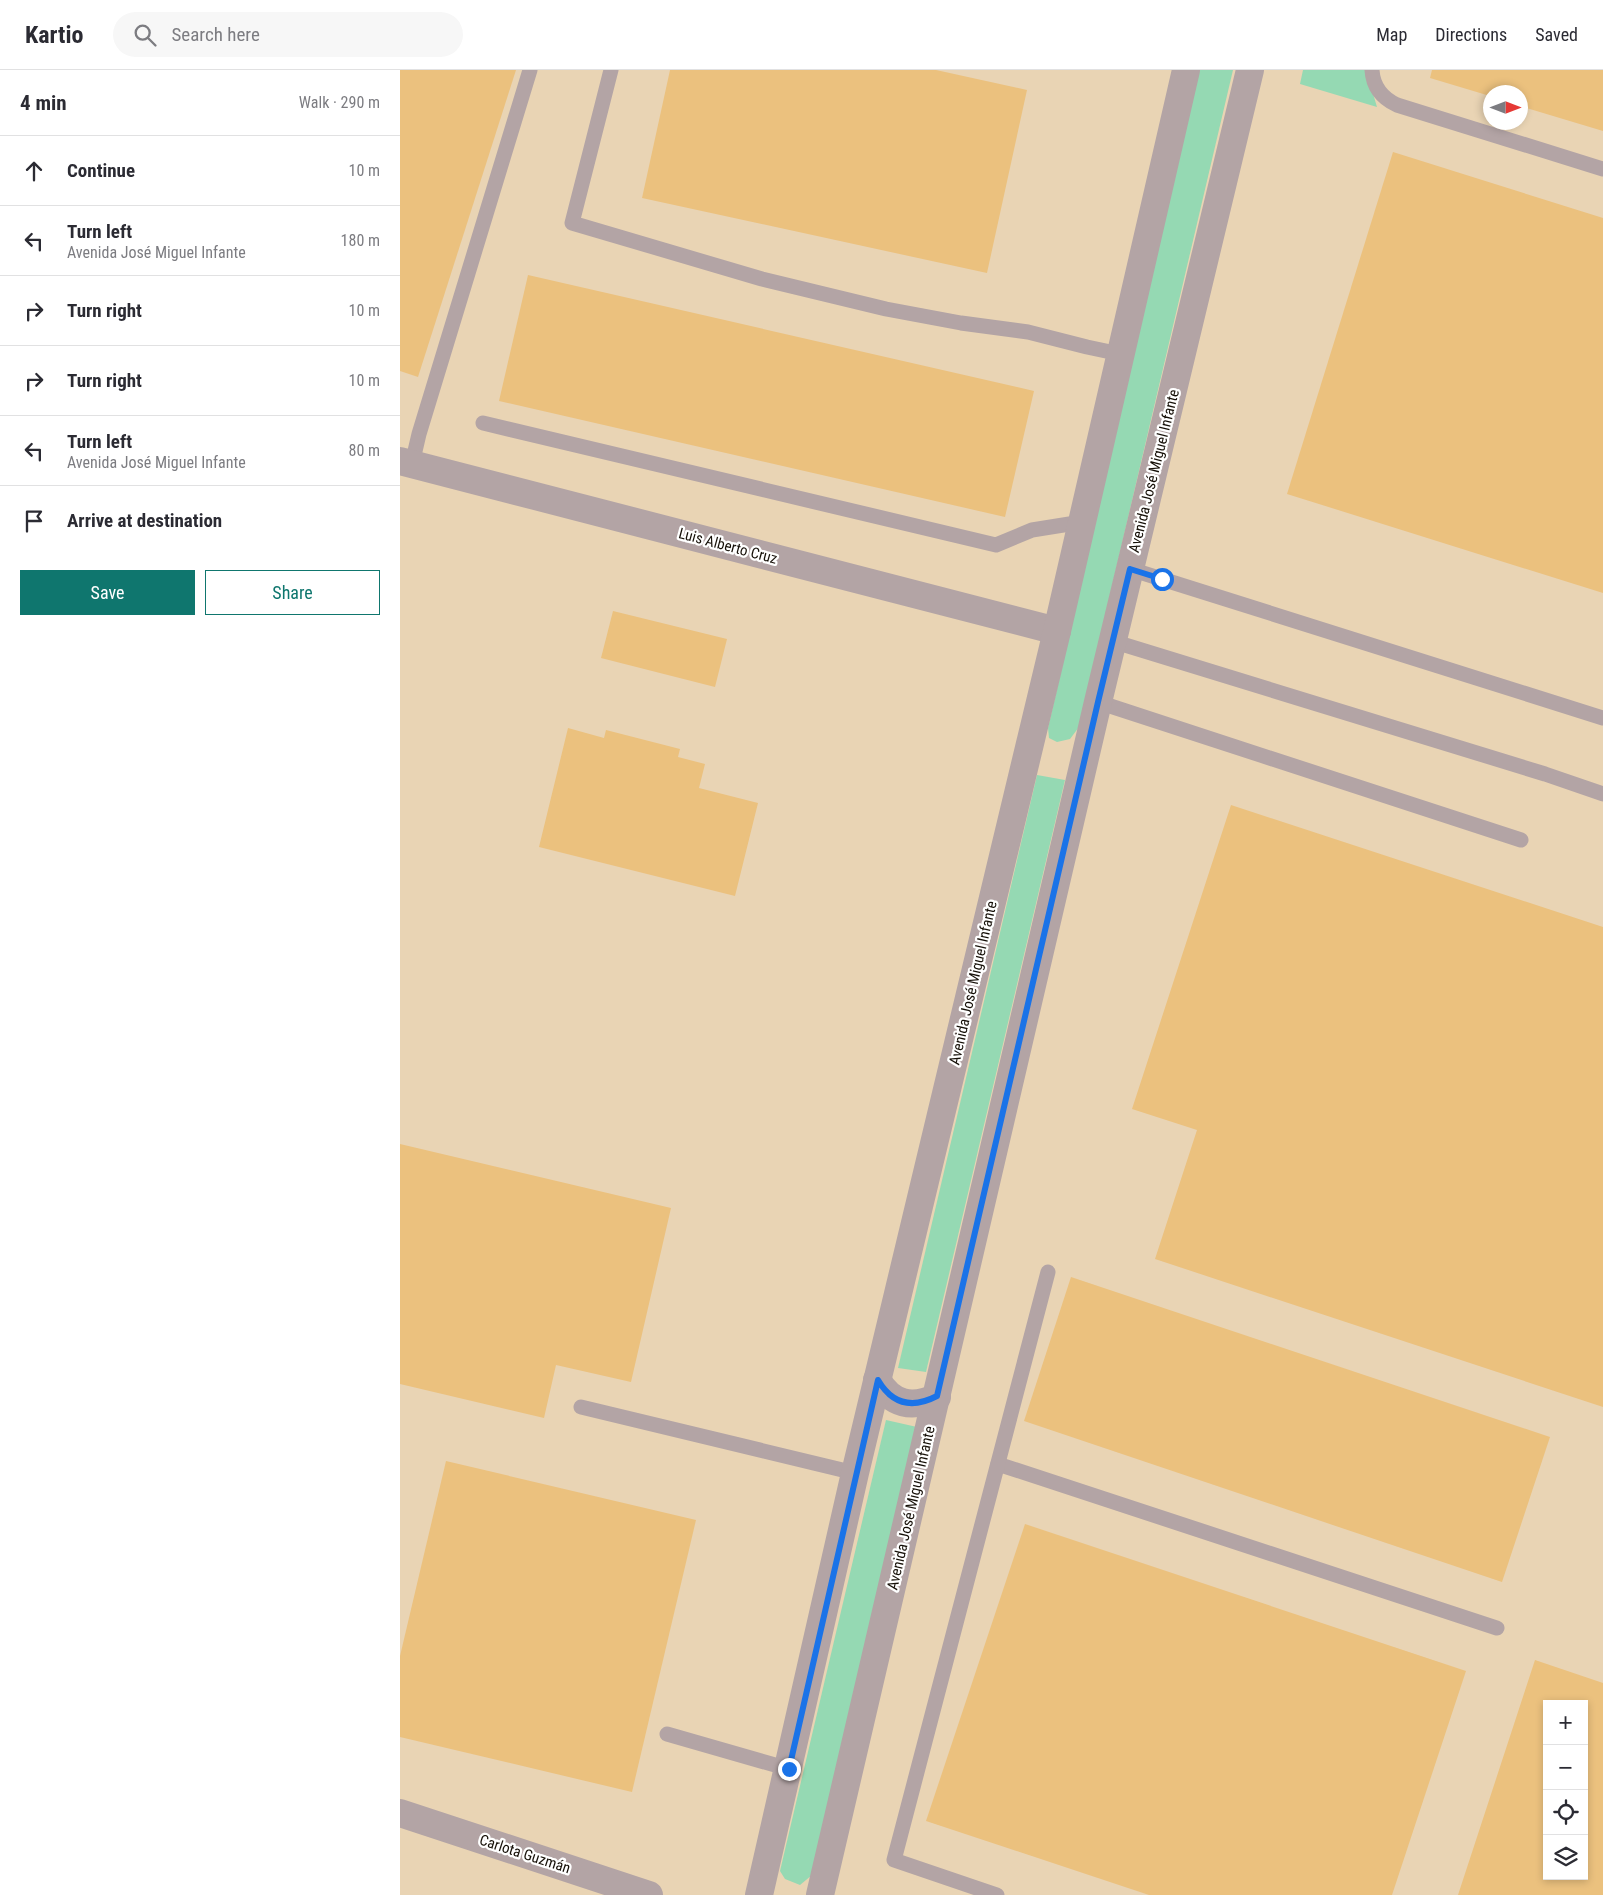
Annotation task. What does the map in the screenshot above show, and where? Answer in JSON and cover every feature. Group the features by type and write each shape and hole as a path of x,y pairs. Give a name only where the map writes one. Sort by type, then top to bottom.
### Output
{"street":[{"name":"Avenida José Miguel Infante","path":"759,1895 855,1473 1057,631 1186,70"},
{"name":"Avenida José Miguel Infante","path":"820,1895 1112,641 1250,70"},
{"name":"Luis Alberto Cruz","path":"406,463 1057,631"},
{"path":"878,1380 883,1390 902,1402 914,1404 926,1402 937,1396"},
{"name":"Carlota Guzmán","path":"400,1813 649,1895"}],"lane":[{"path":"406,463 419,434 530,70"},
{"path":"611,70 572,223 762,279 886,310 960,323 1028,332 1120,354"},
{"path":"1372,70 1377,89 1382,96 1397,105 1603,169"},
{"path":"482,423 996,544 1032,530 1082,522"},
{"path":"1130,569 1603,718"},
{"path":"1112,641 1535,771 1603,794"},
{"path":"1098,702 1520,840"},
{"path":"997,1895 894,1860 1048,1272"},
{"path":"581,1407 855,1473"},
{"path":"998,1464 1497,1628"},
{"path":"667,1734 789,1769"}],"shaded area":[{"path":"400,70 1603,70 1603,1895 400,1895"}],"green space":[{"path":"1199,70 1233,70 1079,727 1070,739 1057,742 1049,738 1048,728"},
{"path":"1303,70 1366,70 1377,107 1300,84"},
{"path":"1037,775 1065,780 926,1372 898,1368"},
{"path":"886,1420 917,1427 812,1875 800,1885 785,1879 780,1871"}],"building":[{"path":"400,70 516,70 418,377 400,371"},
{"path":"670,70 936,70 1027,90 987,273 642,198"},
{"path":"1432,70 1603,70 1603,131 1528,108 1528,85 1483,85 1483,94 1430,78"},
{"path":"1393,152 1603,218 1603,593 1287,494"},
{"path":"528,275 1034,391 1005,517 499,401"},
{"path":"613,611 727,639 715,687 601,658"},
{"path":"568,728 604,738 606,730 680,749 678,757 705,764 699,788 758,803 735,896 539,847"},
{"path":"1231,805 1603,927 1603,1407 1155,1259 1197,1130 1132,1109"},
{"path":"400,1144 671,1208 631,1382 556,1365 544,1418 400,1384"},
{"path":"1071,1277 1550,1437 1502,1582 1024,1421"},
{"path":"446,1461 696,1520 632,1792 400,1737 400,1656"},
{"path":"1025,1524 1466,1671 1392,1895 1149,1895 926,1821"},
{"path":"1535,1660 1603,1683 1603,1895 1458,1895"}],"route":[{"path":"789,1769 855,1473 878,1380 883,1390 902,1402 914,1404 926,1402 937,1396 1130,569 1162,579"}]}
